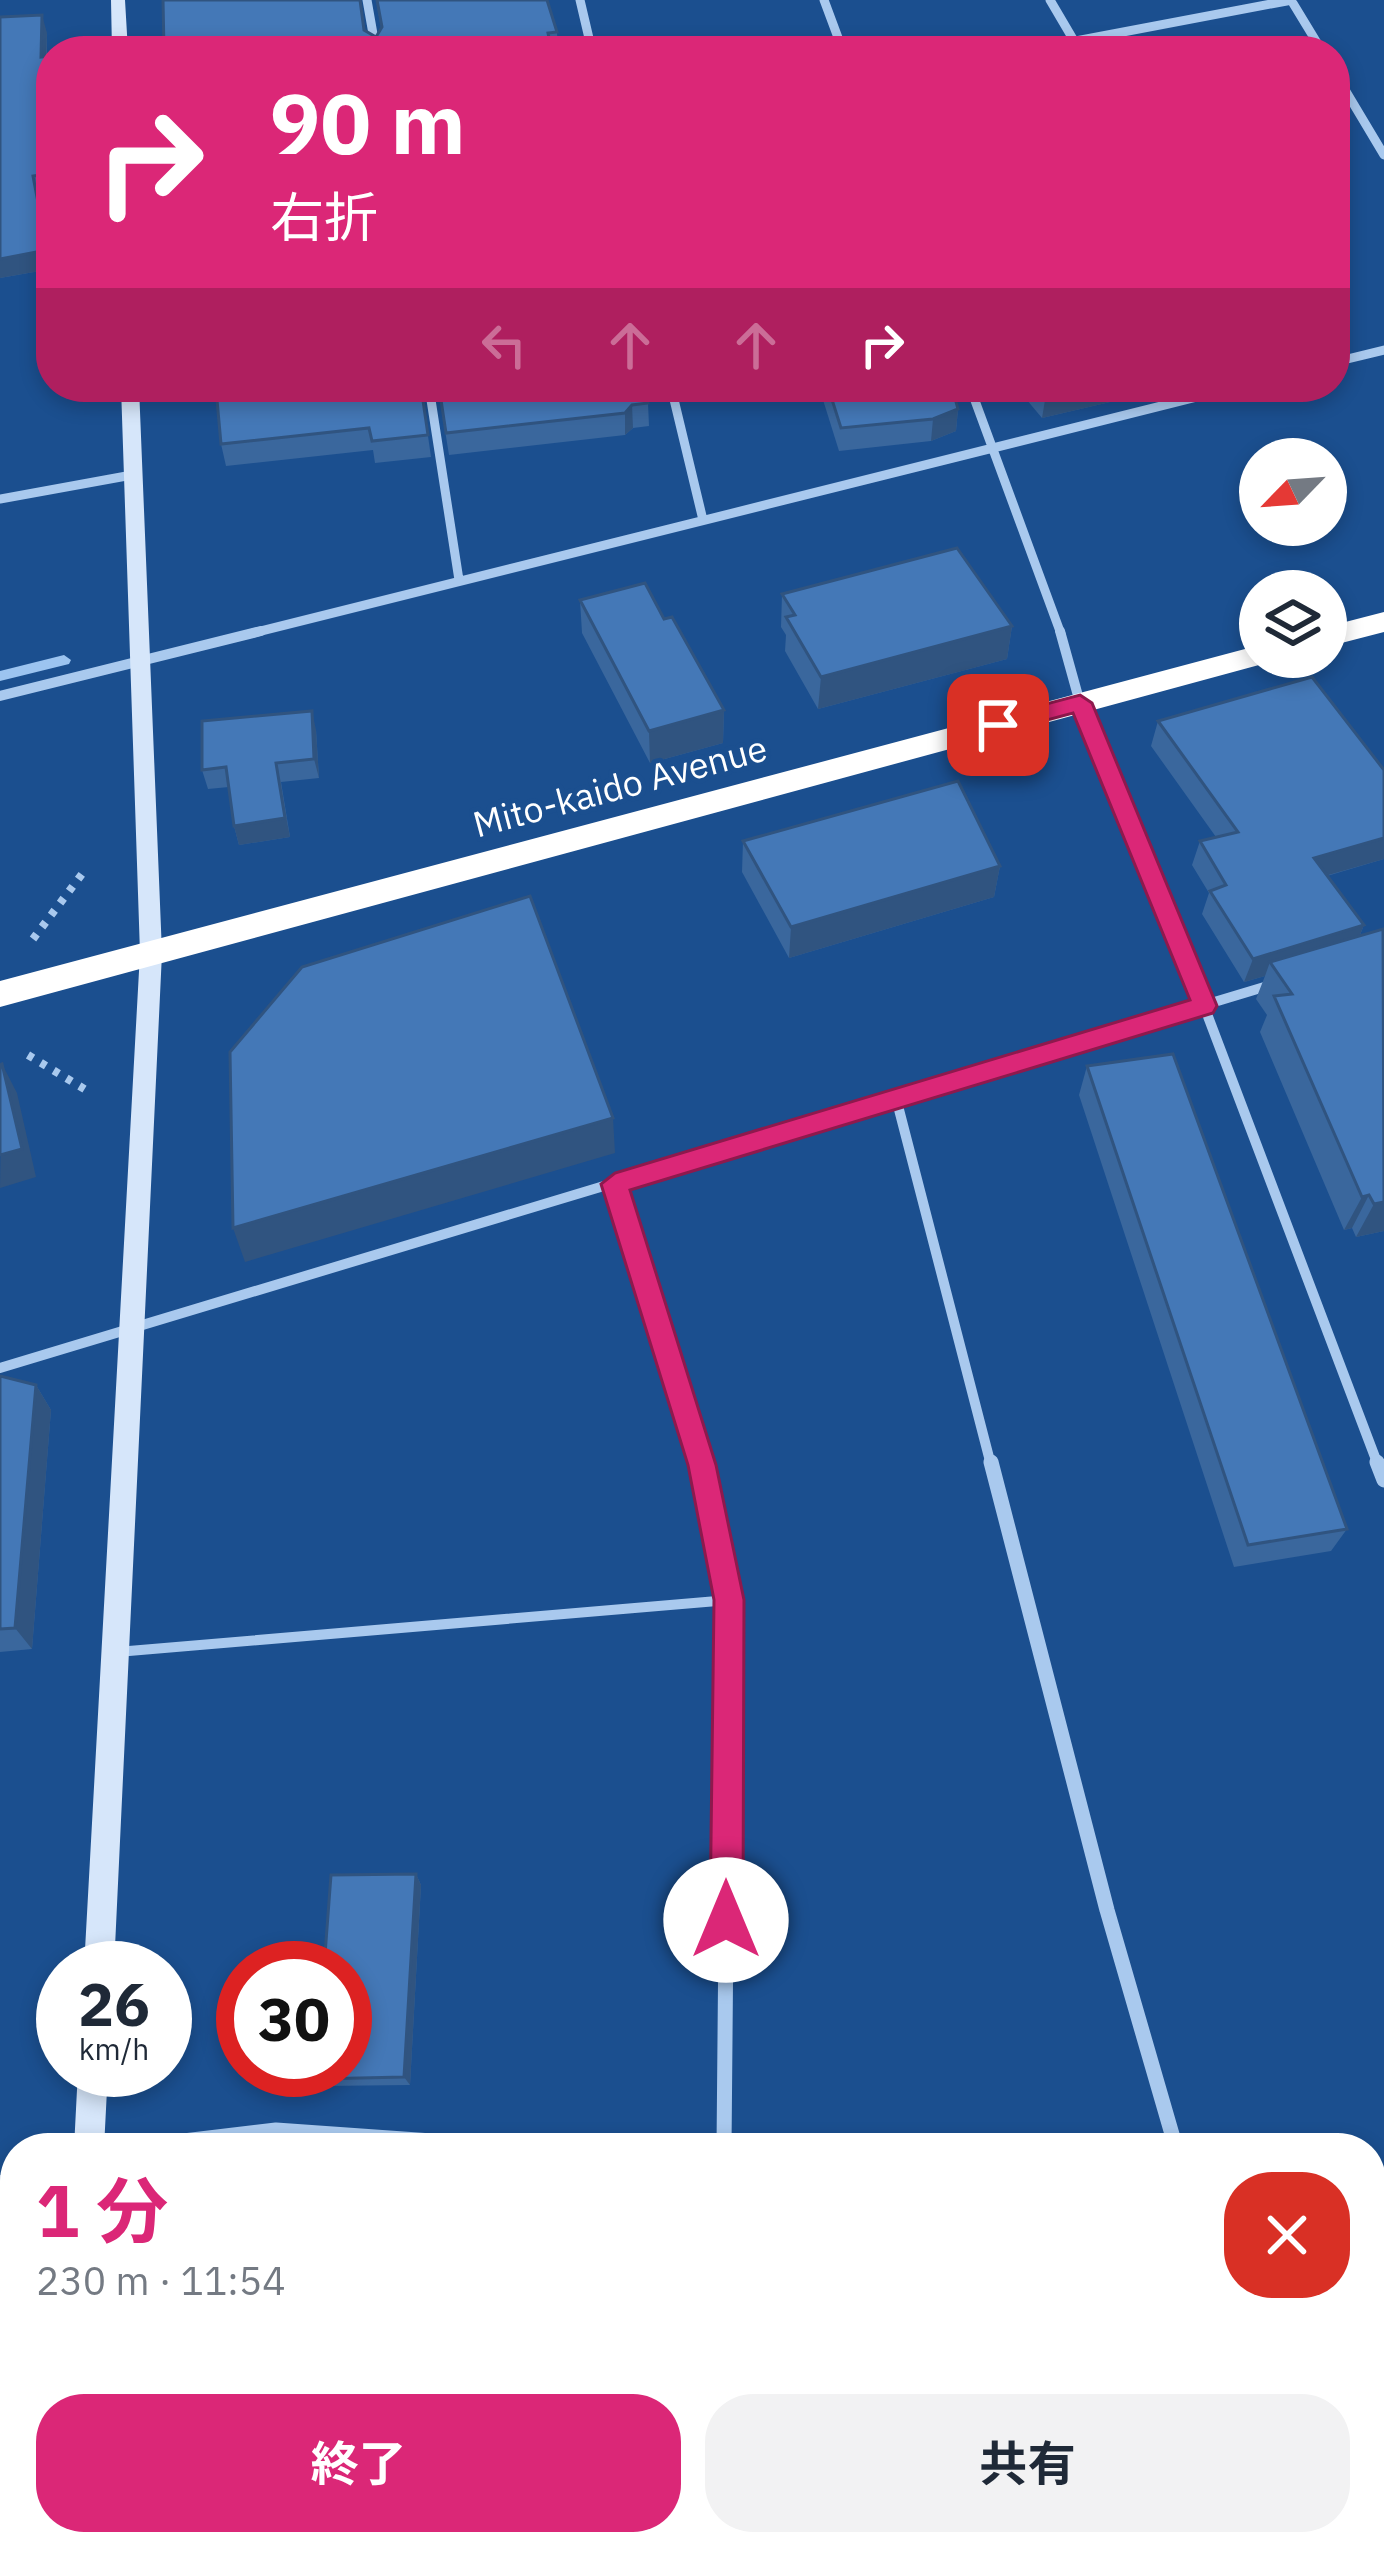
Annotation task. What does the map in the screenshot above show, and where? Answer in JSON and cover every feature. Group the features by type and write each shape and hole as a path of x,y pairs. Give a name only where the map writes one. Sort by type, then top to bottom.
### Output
{"highway":[{"path":"1347,632 1384,622"},
{"name":"Mito-kaido Avenue","path":"0,994 1239,661"}],"street":[{"path":"118,0 119,36"},
{"path":"367,0 373,36"},
{"path":"580,0 588,36"},
{"path":"824,0 837,36"},
{"path":"1050,0 1071,36"},
{"path":"1124,36 1291,0 1313,36"},
{"path":"1350,99 1384,155"},
{"path":"1350,358 1384,350"},
{"path":"101,1941 136,1326 151,952 130,402"},
{"path":"431,402 459,580"},
{"path":"675,402 703,520"},
{"path":"976,402 1075,668 1080,703 1204,1006 1384,1480"},
{"path":"0,696 1178,402"},
{"path":"0,500 132,475"},
{"path":"0,1367 1294,978"},
{"path":"896,1098 1107,1910 1172,2133"},
{"path":"615,1184 702,1465 729,1600 724,2133"},
{"path":"90,2133 92,2097"},
{"path":"244,2133 366,2133"}],"lane":[{"path":"117,1652 729,1600"}],"path":[{"path":"33,939 82,874"},
{"path":"28,1055 91,1093"}],"building":[{"path":"163,0 360,0 364,30 374,36 164,36"},
{"path":"377,0 547,0 557,32 377,36 382,27"},
{"path":"42,15 42,36 36,36 36,252 0,259 0,17"},
{"path":"217,402 423,402 428,435 372,441 369,428 221,444"},
{"path":"441,402 648,403 632,405 625,413 446,433"},
{"path":"833,402 956,402 958,409 933,419 841,428"},
{"path":"957,548 1012,626 821,677 786,617 795,615 782,594"},
{"path":"645,583 664,619 672,617 724,710 649,731 580,600"},
{"path":"1313,678 1384,770 1384,838 1314,858 1364,925 1253,959 1210,891 1226,885 1200,841 1238,832 1158,721"},
{"path":"312,711 314,759 276,763 285,818 234,826 226,767 202,770 202,721"},
{"path":"958,781 1000,866 791,927 743,841"},
{"path":"530,896 613,1118 233,1228 230,1052 302,967"},
{"path":"1383,929 1384,1202 1374,1204 1369,1195 1362,1197 1274,996 1292,994 1270,962"},
{"path":"1173,1054 1347,1529 1248,1545 1087,1066"},
{"path":"0,1065 22,1149 0,1155"},
{"path":"0,1376 36,1385 15,1628 0,1629"},
{"path":"416,1874 404,2077 372,2078 372,1941 326,1941 331,1875"}],"waterway":[{"path":"0,676 64,660"}],"route":[{"path":"726,1920 729,1600 702,1465 615,1184 1204,1006 1080,703 998,725"}]}
